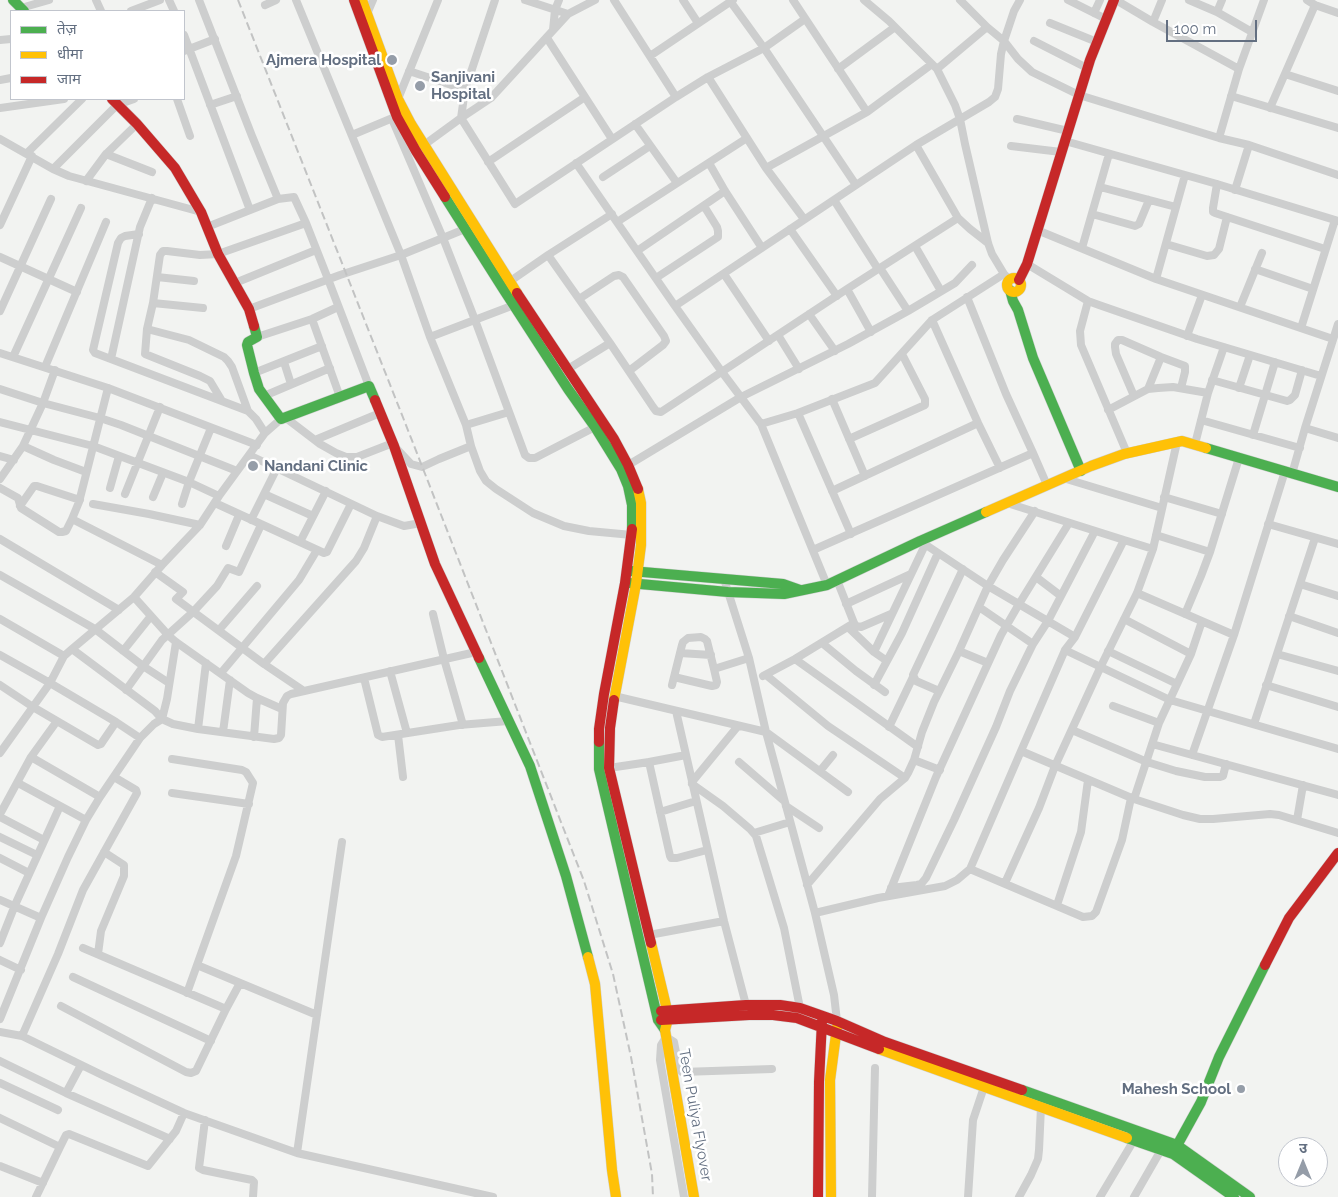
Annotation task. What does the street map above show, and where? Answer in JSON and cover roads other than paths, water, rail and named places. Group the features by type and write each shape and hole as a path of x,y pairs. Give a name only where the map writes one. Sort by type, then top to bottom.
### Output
{"main road":[{"path":"13,0 23,10"},
{"path":"354,0 394,118 568,389 638,486 641,503 641,545 632,571 625,583 603,702 599,729 600,769 666,1033"},
{"path":"362,0 398,99 411,124 509,282 603,421 625,467 632,505 632,571 636,584 614,696 610,728 609,768 649,935 662,1015"},
{"path":"1081,471 1033,358 1018,310 1020,300 1010,280 1027,264 1087,68 1115,0"},
{"path":"115,102 175,168 201,212 215,254 235,283 249,309 257,337 248,342 247,345 259,389 282,419 369,386 403,470 435,564 530,766 566,876 596,984 603,1083 616,1197"},
{"path":"625,583 728,592 784,594 827,585 1063,478 1127,453 1182,441 1338,487"},
{"path":"632,571 783,584 801,590"},
{"path":"1175,1149 1201,1102 1219,1057 1289,918 1338,853"},
{"path":"662,1015 746,1006 780,1005 800,1008 837,1021 893,1045 1175,1149 1250,1197"},
{"path":"662,1015 749,1014 797,1018 1161,1150 1175,1149 1234,1197"},
{"path":"818,1197 821,1028 823,1016"},
{"path":"831,1197 830,1080 837,1021"},
{"name":"Teen Puliya Flyover","path":"666,1033 694,1197"}],"street":[{"path":"23,10 49,0"},
{"path":"134,10 160,0"},
{"path":"200,0 278,199"},
{"path":"265,4 276,0"},
{"path":"296,0 401,255 430,337 466,425 480,471 486,481 533,514 564,526 589,531 632,535"},
{"path":"367,14 374,0"},
{"path":"398,99 438,0"},
{"path":"495,0 465,90 461,118 515,204 676,97 708,77 764,48 805,19"},
{"path":"525,0 568,14"},
{"path":"553,30 555,10 559,0"},
{"path":"424,146 491,98 568,14 595,0"},
{"path":"614,0 676,97"},
{"path":"683,0 698,23"},
{"path":"793,0 868,112"},
{"path":"761,424 798,413 875,383 932,320 967,297 1010,280 992,254 988,243 964,144 960,119 955,105 935,67 895,27 864,0"},
{"path":"960,0 1032,72 1079,95 1219,138 1249,145 1338,175"},
{"path":"675,306 916,144 989,102 997,93 1001,54 1014,11 1020,0"},
{"path":"1068,0 1106,19"},
{"path":"1094,13 1100,0"},
{"path":"1115,0 1239,69"},
{"path":"1153,22 1162,0"},
{"path":"1189,0 1217,12 1252,32"},
{"path":"1217,12 1222,0"},
{"path":"1219,138 1239,69 1264,0"},
{"path":"1307,0 1315,5 1338,13"},
{"path":"650,56 732,1 856,185"},
{"path":"1270,108 1315,5"},
{"path":"1050,22 1097,42"},
{"path":"838,69 895,27"},
{"path":"766,168 868,112 935,67 987,27"},
{"path":"546,38 612,139"},
{"path":"215,39 187,50 250,210"},
{"path":"1034,41 1087,68"},
{"path":"409,71 491,98"},
{"path":"1285,74 1338,91"},
{"path":"708,77 766,168 804,220"},
{"path":"210,105 237,96"},
{"path":"488,162 585,96"},
{"path":"1231,96 1338,128"},
{"path":"0,108 22,102 50,100"},
{"path":"0,225 27,167 30,155 81,100"},
{"path":"53,169 115,102 128,100"},
{"path":"177,100 190,136"},
{"path":"352,135 394,118 475,320 525,455 529,458 535,458 595,427"},
{"path":"1017,119 1066,136 1109,154 1337,220 1301,328"},
{"path":"86,181 106,154 137,124"},
{"path":"635,124 677,184"},
{"path":"617,222 747,138"},
{"path":"0,139 69,176 201,212"},
{"path":"916,144 958,218 988,243"},
{"path":"1235,190 1249,145"},
{"path":"603,177 650,146"},
{"path":"1011,146 1061,152"},
{"path":"106,154 152,172"},
{"path":"1082,248 1109,154"},
{"path":"576,163 675,306 761,424 827,585"},
{"path":"709,163 725,192 762,248"},
{"path":"1156,279 1185,175"},
{"path":"1217,184 1213,210 1215,213 1326,249"},
{"path":"1100,187 1176,206"},
{"path":"637,251 725,192"},
{"path":"207,227 278,199 294,197 306,223 369,386"},
{"path":"111,359 140,228 152,198"},
{"path":"0,311 51,199"},
{"path":"834,200 908,311"},
{"path":"1092,214 1135,226 1138,224 1149,200"},
{"path":"656,278 718,237 717,226 704,206"},
{"path":"13,357 81,208"},
{"path":"509,282 612,214"},
{"path":"1166,244 1207,256 1214,255 1219,249 1228,217"},
{"path":"548,255 658,412 664,411 836,296 958,218"},
{"path":"45,367 106,222"},
{"path":"222,401 210,381 146,355 147,329 160,255 163,252 215,254 306,223"},
{"path":"140,228 121,238 118,243 93,350 95,353 248,411 266,432"},
{"path":"249,309 328,279 401,255 465,229"},
{"path":"790,229 836,296"},
{"path":"1037,230 1156,279 1333,339"},
{"path":"915,246 941,291"},
{"path":"235,283 316,250"},
{"path":"1240,307 1262,253"},
{"path":"0,257 77,292"},
{"path":"1027,264 1088,301 1187,336 1322,376"},
{"path":"625,467 742,399 908,311 955,283 972,266"},
{"path":"1255,269 1313,289"},
{"path":"579,299 619,274 664,336 666,341 663,345 629,371"},
{"path":"724,274 769,341"},
{"path":"157,277 194,281"},
{"path":"847,289 871,332"},
{"path":"1187,336 1202,295"},
{"path":"967,297 1006,394 1047,485"},
{"path":"1088,301 1081,325 1080,338 1127,453"},
{"path":"153,303 203,308"},
{"path":"430,337 514,305"},
{"path":"257,337 312,319 338,306"},
{"path":"809,314 835,351"},
{"path":"312,319 340,397"},
{"path":"932,320 1000,468"},
{"path":"1192,755 1234,635 1268,524 1288,472 1300,448 1338,324"},
{"path":"147,329 189,340 224,357 232,367 248,411"},
{"path":"778,335 798,369"},
{"path":"1134,396 1116,354 1115,347 1117,341 1122,340 1161,358 1185,366 1186,372 1181,388"},
{"path":"568,369 610,343"},
{"path":"254,373 322,346"},
{"path":"1195,444 1208,392 1224,347"},
{"path":"0,353 108,388 257,445"},
{"path":"849,439 925,405 925,399 902,354"},
{"path":"1239,388 1250,355"},
{"path":"1148,390 1161,358"},
{"path":"284,362 291,384"},
{"path":"1253,435 1275,362"},
{"path":"264,396 330,368"},
{"path":"0,479 23,446 43,403 55,370"},
{"path":"1212,380 1283,400 1290,400 1294,395 1302,370"},
{"path":"1108,410 1148,390 1166,387 1208,392"},
{"path":"0,488 18,498 21,508 59,532 66,531 80,500 108,388"},
{"path":"0,389 100,418 237,471"},
{"path":"832,400 865,476"},
{"path":"125,494 160,407"},
{"path":"466,425 509,412"},
{"path":"315,440 380,413"},
{"path":"798,413 851,534"},
{"path":"0,753 50,683 64,656 134,598 155,572 200,525 266,432 282,419 336,453 346,457 357,457 393,445 411,464 422,467 439,458 471,446"},
{"path":"1201,420 1300,448"},
{"path":"0,422 93,446 189,482 219,496"},
{"path":"832,492 978,423"},
{"path":"182,504 189,482 212,428"},
{"path":"1305,428 1338,438"},
{"path":"1005,883 1055,766 1144,577 1153,549 1177,442"},
{"path":"23,446 86,472"},
{"path":"813,550 1033,453"},
{"path":"249,455 377,516 407,526 421,523"},
{"path":"0,456 14,460"},
{"path":"110,488 119,456"},
{"path":"1185,614 1210,552 1239,458"},
{"path":"251,520 277,468"},
{"path":"153,497 163,473"},
{"path":"1063,478 1162,508"},
{"path":"20,506 32,488 37,486 80,500"},
{"path":"300,542 326,491"},
{"path":"264,494 313,516"},
{"path":"1164,497 1222,514"},
{"path":"215,503 324,553 327,552 351,504"},
{"path":"1007,503 1153,549"},
{"path":"93,504 200,525"},
{"path":"807,885 880,799 905,778 914,760 927,718 988,586 1035,512"},
{"path":"226,546 239,515"},
{"path":"264,664 356,562 377,516"},
{"path":"72,519 162,565"},
{"path":"888,896 940,770 988,663 1019,604 1070,522"},
{"path":"1268,524 1338,544"},
{"path":"126,690 162,640 193,612 217,586 228,568 239,572 261,525"},
{"path":"891,888 921,884 926,878 961,806 1010,691 1033,644 1048,621 1095,531"},
{"path":"1156,535 1210,552"},
{"path":"1254,724 1315,538"},
{"path":"0,539 120,610"},
{"path":"815,913 888,896 946,886 957,880 970,868 1065,650 1075,637 1124,540"},
{"path":"874,652 911,574 923,543 988,586 1075,637"},
{"path":"221,673 299,580 317,550"},
{"path":"874,685 902,634 938,553"},
{"path":"889,727 963,569"},
{"path":"155,572 183,592 176,599 304,691"},
{"path":"846,604 911,574"},
{"path":"0,575 95,629 143,666 169,683"},
{"path":"1036,577 1061,596"},
{"path":"724,579 749,658 766,732 815,913 834,995 837,1021"},
{"path":"837,580 851,625 874,652 887,661"},
{"path":"1300,584 1338,596"},
{"path":"219,630 258,586"},
{"path":"1137,593 1234,635"},
{"path":"134,598 168,636 176,642 257,698 282,708"},
{"path":"979,607 1033,644"},
{"path":"433,614 463,725"},
{"path":"754,680 795,659 851,625 861,626 892,614"},
{"path":"123,651 151,616"},
{"path":"1289,616 1338,633"},
{"path":"0,619 64,656"},
{"path":"1124,619 1192,654"},
{"path":"970,868 1087,917 1092,916 1096,912 1122,840 1132,798 1159,723 1192,654 1202,622"},
{"path":"701,637 707,641 717,682 716,685 673,681 680,653 682,645 688,638 701,637"},
{"path":"0,1019 41,918 86,820 140,738 162,719 176,642"},
{"path":"822,643 885,692"},
{"path":"72,649 155,711 162,719 173,724 274,739 279,738 281,735 282,708 287,696 476,652"},
{"path":"1065,650 1170,700 1338,749"},
{"path":"959,651 988,663"},
{"path":"1108,651 1177,684"},
{"path":"680,653 711,655"},
{"path":"1277,654 1338,671"},
{"path":"0,656 50,683 140,738"},
{"path":"714,669 749,658"},
{"path":"795,659 918,747"},
{"path":"198,729 206,662"},
{"path":"390,671 407,733"},
{"path":"766,675 828,726 905,778"},
{"path":"364,678 378,735 382,737 508,720"},
{"path":"913,678 940,691"},
{"path":"223,732 230,680"},
{"path":"1266,685 1338,707"},
{"path":"0,697 2,686 33,707 98,745 101,744 116,722"},
{"path":"614,696 766,732 848,792"},
{"path":"254,737 257,698"},
{"path":"1113,706 1159,723"},
{"path":"676,711 707,850 746,1006"},
{"path":"44,840 0,816 31,757 57,721"},
{"path":"692,783 738,726"},
{"path":"1072,730 1146,762 1186,773 1215,778 1223,776 1226,764"},
{"path":"398,735 402,777"},
{"path":"1152,744 1338,795"},
{"path":"1021,751 1132,798 1183,815 1213,819 1270,814 1279,815 1338,833"},
{"path":"609,768 686,755"},
{"path":"820,771 833,755"},
{"path":"31,757 100,797"},
{"path":"172,760 242,770 246,772 253,783 236,856 187,993"},
{"path":"914,760 940,770"},
{"path":"649,762 671,858 707,850"},
{"path":"740,762 785,803 819,828"},
{"path":"22,1036 58,954 83,890 136,793 136,790 114,777"},
{"path":"1057,905 1080,832 1088,780"},
{"path":"18,783 86,820"},
{"path":"692,783 723,806 754,833 758,841 784,928 800,1008"},
{"path":"1297,820 1303,785"},
{"path":"172,793 249,804"},
{"path":"660,812 696,801"},
{"path":"0,943 2,930 60,806"},
{"path":"754,833 790,822"},
{"path":"0,837 37,855"},
{"path":"297,1152 342,842"},
{"path":"98,954 101,931 124,876 124,865 104,852"},
{"path":"0,858 29,873"},
{"path":"0,900 41,918"},
{"path":"649,935 724,921"},
{"path":"84,948 226,1009"},
{"path":"0,960 21,970"},
{"path":"197,965 317,1015"},
{"path":"74,977 210,1041"},
{"path":"61,1006 191,1073 196,1071 240,983"},
{"path":"0,1032 22,1036 184,1113 297,1152 493,1197"},
{"path":"684,1197 660,1060 661,1045 666,1033 674,1042 679,1068 682,1072 772,1069"},
{"path":"0,1061 66,1093 170,1139"},
{"path":"66,1093 81,1065"},
{"path":"872,1197 875,1068"},
{"path":"0,1083 58,1110"},
{"path":"968,1197 973,1120 984,1087"},
{"path":"1018,1197 1038,1160 1041,1107"},
{"path":"36,1197 66,1135 69,1134 148,1166 176,1131 184,1113"},
{"path":"0,1118 60,1147"},
{"path":"204,1120 200,1168 252,1180 254,1182 253,1197"},
{"path":"1100,1197 1134,1140"},
{"path":"1134,1197 1161,1150"},
{"path":"0,1166 43,1183"}],"railway":[{"path":"238,0 584,881 613,974 631,1057 652,1174 653,1197"}],"place":[{"name":"Ajmera Hospital","path":"392,60"},
{"name":"Sanjivani Hospital","path":"420,86"},
{"name":"Nandani Clinic","path":"253,466"},
{"name":"Mahesh School","path":"1241,1089"}]}
